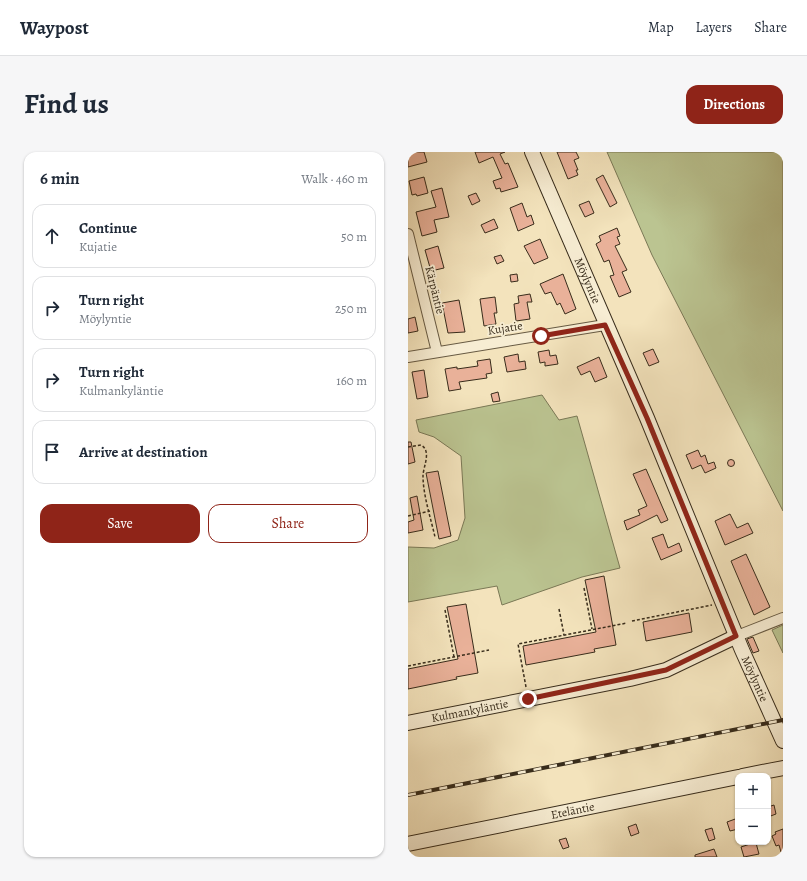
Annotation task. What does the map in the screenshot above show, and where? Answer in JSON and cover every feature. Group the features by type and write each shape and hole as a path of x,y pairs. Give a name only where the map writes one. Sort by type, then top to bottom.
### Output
{"street":[{"name":"Möylyntie","path":"532,152 605,325 647,418 736,636 783,741"},
{"name":"Kärpäntie","path":"408,234 437,352"},
{"name":"Kujatie","path":"408,357 605,325"},
{"path":"736,636 783,618"},
{"name":"Kulmankyläntie","path":"408,723 666,670 736,636"},
{"path":"757,773 783,768"},
{"name":"Eteläntie","path":"408,844 735,778"}],"path":[{"path":"408,447 420,445 425,450 427,461 423,478 435,537"},
{"path":"408,516 430,511"},
{"path":"584,588 592,630"},
{"path":"632,622 723,603"},
{"path":"558,609 564,635"},
{"path":"445,610 454,657"},
{"path":"528,699 518,644 627,623"},
{"path":"408,666 489,650"}],"green space":[{"path":"607,152 783,152 783,511 652,255"},
{"path":"542,395 559,420 577,416 620,568 582,577 502,605 497,586 408,602 408,547 434,548 458,540 465,518 461,456 434,437 419,432 416,420"},
{"path":"783,625 783,653 772,630"}],"building":[{"path":"424,152 427,162 408,167 408,153"},
{"path":"475,152 505,152 500,154 505,164 508,163 518,187 501,192 500,188 496,189 493,181 502,178 493,157 479,163"},
{"path":"557,152 576,152 579,158 574,160 578,170 576,170 578,175 568,179"},
{"path":"603,175 617,203 610,207 596,179"},
{"path":"424,177 428,193 417,196 416,194 412,195 409,181"},
{"path":"442,188 449,217 434,220 437,232 422,236 416,212 436,207 431,191"},
{"path":"476,193 480,201 472,205 468,196"},
{"path":"589,201 594,213 585,217 579,205"},
{"path":"522,203 527,217 531,215 534,224 518,231 510,208"},
{"path":"494,219 498,228 485,233 481,225"},
{"path":"617,228 620,236 617,237 620,244 615,246 627,270 622,272 631,292 619,297 610,276 614,275 609,260 604,262 596,244 601,241 599,236"},
{"path":"540,239 548,258 534,264 524,246"},
{"path":"438,246 444,268 431,271 425,250"},
{"path":"501,255 504,261 497,264 494,257"},
{"path":"517,274 518,281 511,282 510,275"},
{"path":"563,274 576,309 565,314 560,303 557,305 551,292 545,294 540,284"},
{"path":"530,294 532,302 527,302 530,319 516,321 514,304 519,303 518,296"},
{"path":"495,297 497,313 494,313 496,324 484,326 480,299"},
{"path":"459,300 465,332 448,333 442,303"},
{"path":"415,317 418,331 408,333 408,319"},
{"path":"653,349 659,362 649,366 643,353"},
{"path":"549,350 550,356 556,355 558,364 545,366 545,362 540,363 538,352"},
{"path":"518,354 519,362 525,361 526,369 507,372 504,357"},
{"path":"599,357 607,377 595,382 590,371 581,375 577,367"},
{"path":"490,359 492,373 486,374 487,378 459,382 461,389 449,391 445,369 478,366 477,361"},
{"path":"424,370 428,397 417,399 412,372"},
{"path":"498,392 500,401 493,402 491,394"},
{"path":"408,442 411,442 415,462 408,464"},
{"path":"698,450 701,457 705,455 708,464 714,462 716,468 705,473 701,465 692,469 686,455"},
{"path":"731,459 734,460 734,466 731,467 728,466 727,463 728,460"},
{"path":"646,469 668,520 661,523 657,515 627,530 624,521 640,515 638,510 647,506 633,474"},
{"path":"438,471 451,536 439,539 426,473"},
{"path":"417,496 423,530 408,533 408,522 414,520 410,498"},
{"path":"730,514 737,528 748,523 753,533 725,545 715,521"},
{"path":"663,534 668,548 679,543 682,551 661,560 652,538"},
{"path":"746,554 770,607 754,615 731,561"},
{"path":"604,576 616,645 594,649 595,652 526,665 523,646 596,632 585,580"},
{"path":"466,604 478,673 408,689 408,669 458,659 447,607"},
{"path":"689,613 692,632 646,641 643,622"},
{"path":"753,637 759,651 753,653 747,639"},
{"path":"774,805 776,814 771,816 771,809 771,806"},
{"path":"735,819 735,830 730,831 727,822"},
{"path":"636,824 639,833 631,836 628,827"},
{"path":"712,828 715,839 709,841 705,830"},
{"path":"783,829 783,852 781,852 779,845 776,846 772,836 776,834 775,832"},
{"path":"566,838 569,847 563,849 559,840"},
{"path":"747,845 757,845 759,854 744,857 741,847"},
{"path":"714,849 717,857 695,857 695,855"}],"railway":[{"path":"408,795 783,720"}],"route":[{"path":"528,699 666,670 736,636 647,418 605,325 541,336"}]}
